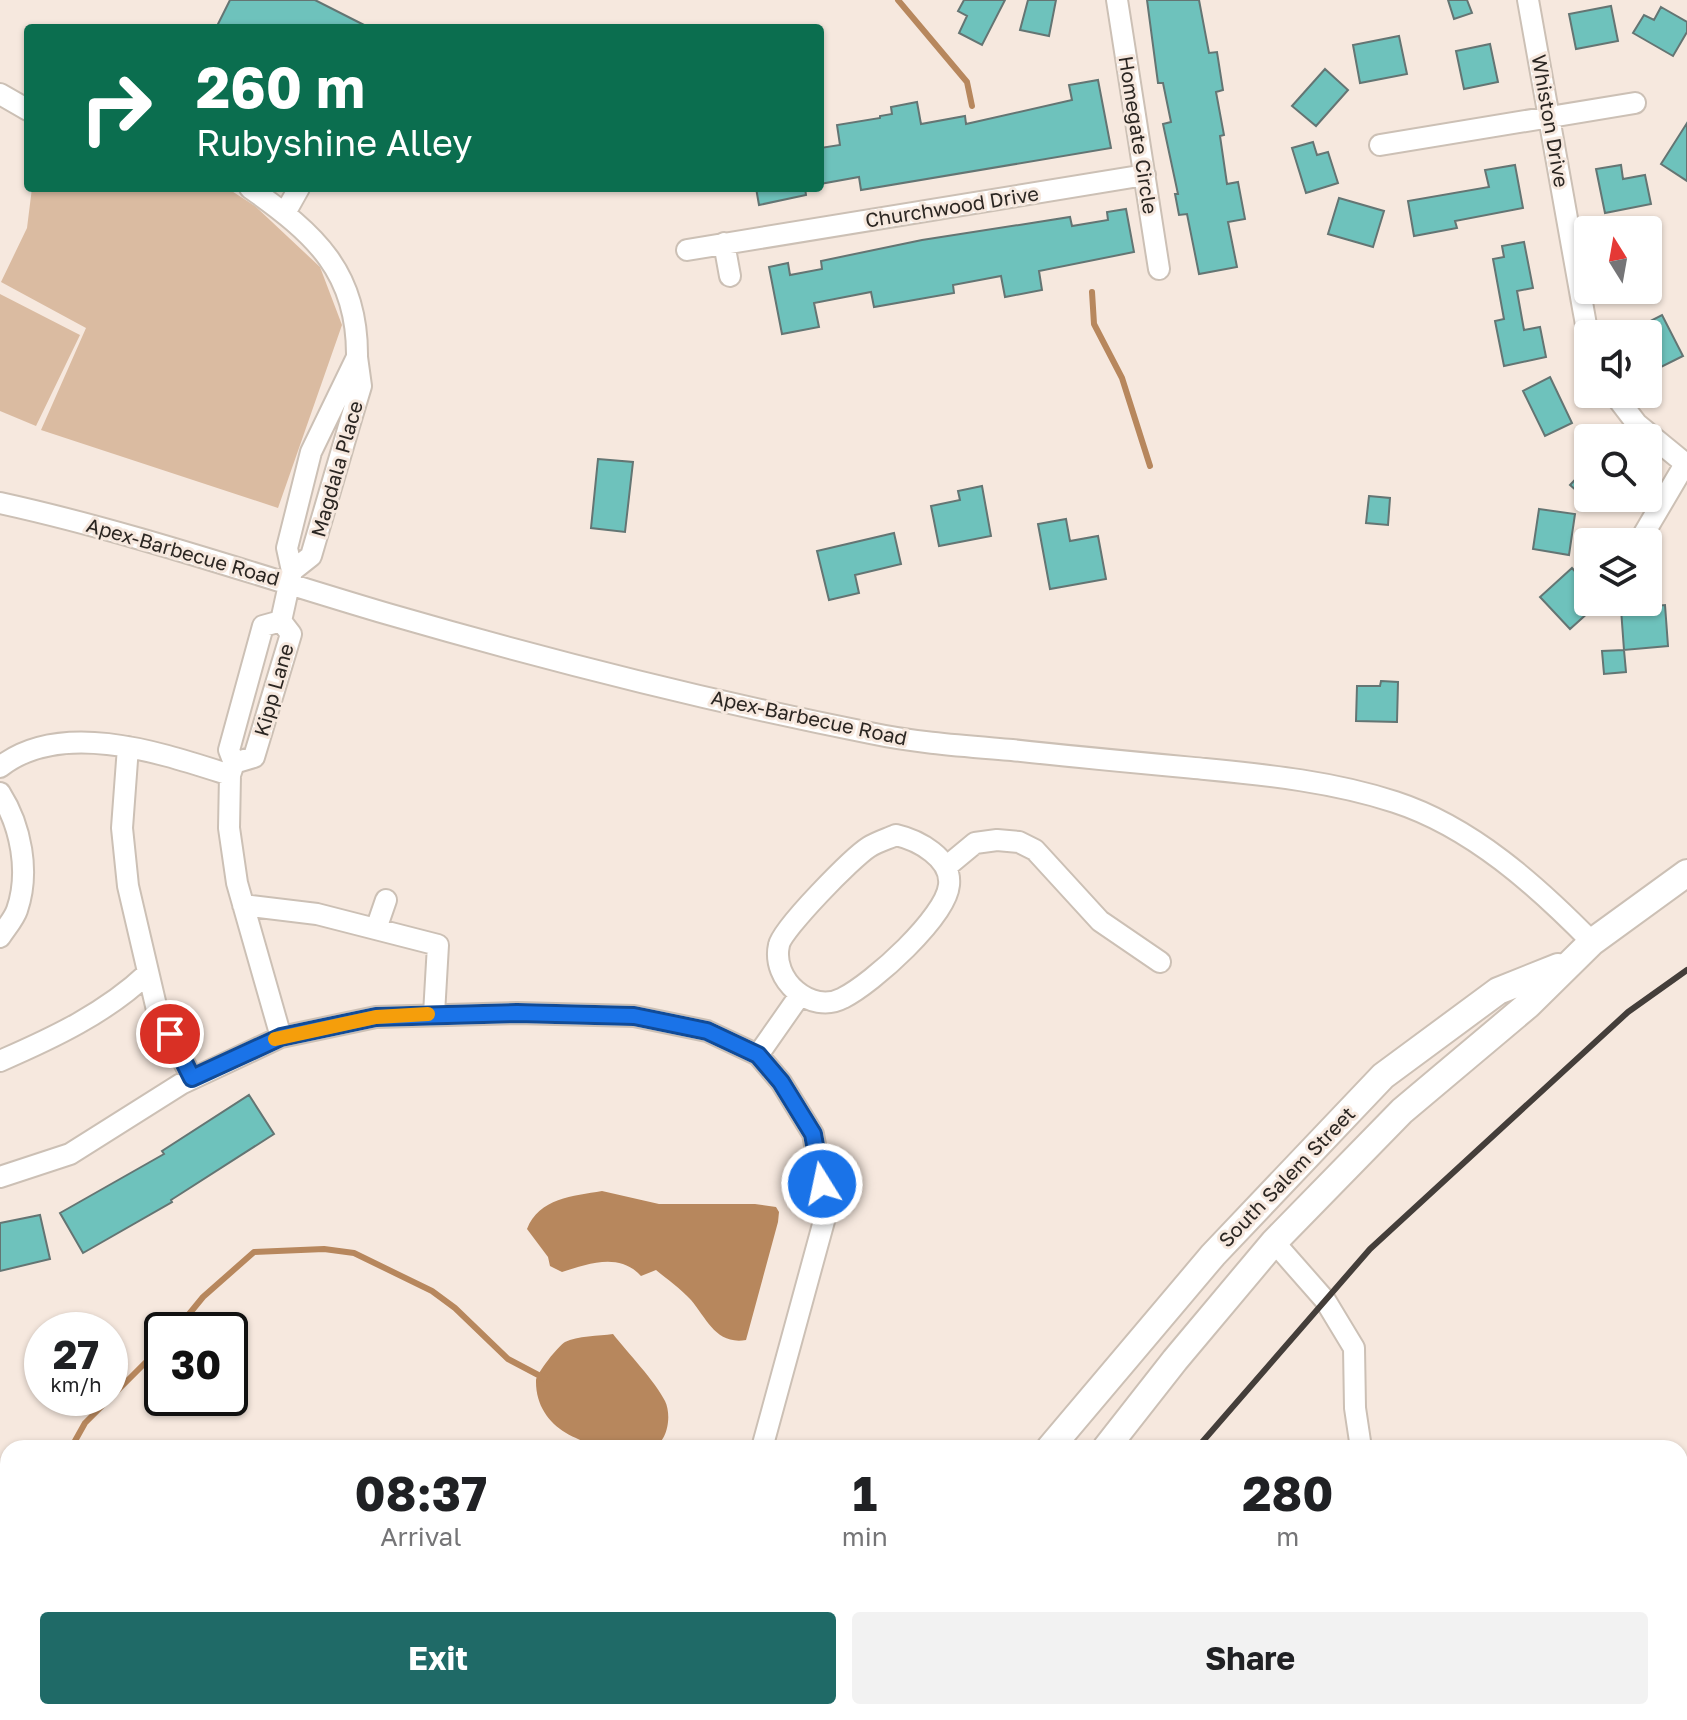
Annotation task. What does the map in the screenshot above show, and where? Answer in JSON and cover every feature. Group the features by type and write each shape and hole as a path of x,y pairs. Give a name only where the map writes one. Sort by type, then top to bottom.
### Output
{"main road":[{"name":"South Salem Street","path":"1112,1440 1274,1242 1402,1111 1528,1005 1581,953 1687,873"},
{"name":"South Salem Street","path":"1057,1440 1213,1255 1383,1076 1498,991 1581,953"}],"street":[{"name":"Homegate Circle","path":"1117,0 1159,269"},
{"name":"Whiston Drive","path":"1528,0 1585,320"},
{"path":"0,94 24,108"},
{"path":"1380,145 1635,103"},
{"name":"Churchwood Drive","path":"687,250 1145,175"},
{"name":"Magdala Place","path":"256,192 285,213 332,260 351,300 357,328 361,386 311,556 290,577"},
{"path":"285,213 297,192"},
{"path":"724,243 730,276"},
{"name":"Magdala Place","path":"290,577 287,548 311,452 357,357"},
{"path":"1625,408 1637,424 1686,465 1648,528"},
{"name":"Apex-Barbecue Road","path":"0,503 290,577 384,612 546,657 874,734 935,743 1258,774 1354,790 1399,803 1438,820 1482,847 1523,878 1581,953"},
{"path":"281,621 290,577"},
{"name":"Kipp Lane","path":"232,769 254,757 291,634 281,621 263,626 229,750 232,769 229,828 237,883 281,1037"},
{"path":"0,767 36,748 82,742 128,747 232,769"},
{"path":"128,747 122,828 128,886 157,1010 192,1078"},
{"path":"0,793 9,807 20,841 23,869 17,910 0,937"},
{"path":"896,835 910,838 928,848 946,867 950,883 944,903 916,937 887,966 841,1000 819,1003 800,995 788,984 779,964 779,944 791,923 868,847 896,835"},
{"path":"946,867 975,843 997,840 1019,842 1035,850 1100,921 1160,962"},
{"path":"376,929 386,900"},
{"path":"243,905 317,914 438,945 434,1014"},
{"path":"0,1061 46,1041 124,996 148,973"},
{"path":"758,1055 800,995"},
{"path":"0,1177 70,1154 192,1078 281,1037 376,1017 517,1013 634,1016 707,1031 758,1055 781,1082 813,1134 827,1210 764,1440"},
{"path":"1274,1242 1325,1300 1354,1348 1355,1408 1360,1440"}],"shaded area":[{"path":"32,192 233,192 255,206 320,267 342,325 278,508 41,430 86,328 1,282 27,228"},
{"path":"0,294 80,335 36,426 0,411"},
{"path":"602,1191 659,1204 755,1204 776,1207 778,1222 746,1340 727,1339 720,1335 687,1296 656,1270 641,1276 623,1264 613,1262 593,1263 562,1272 550,1266 548,1257 527,1229 532,1219 558,1200"},
{"path":"613,1334 665,1401 668,1421 662,1440 582,1440 553,1423 538,1397 536,1380 562,1344 576,1338"}],"building":[{"path":"230,0 315,0 362,24 218,24"},
{"path":"964,0 1005,0 982,45 959,33 967,16 958,11"},
{"path":"1028,0 1056,0 1049,36 1020,30"},
{"path":"1147,0 1199,0 1209,53 1217,52 1223,90 1216,92 1224,135 1220,136 1227,184 1238,182 1245,219 1228,222 1237,267 1199,274 1187,214 1179,215 1175,194 1178,194 1163,124 1171,122 1163,83 1158,83"},
{"path":"1448,0 1467,0 1472,13 1454,19"},
{"path":"1611,6 1618,41 1576,49 1569,14"},
{"path":"1661,7 1687,22 1687,32 1673,56 1633,33 1644,15 1654,20"},
{"path":"1399,36 1407,74 1360,83 1353,45"},
{"path":"1490,44 1498,82 1464,89 1456,51"},
{"path":"1325,69 1348,90 1316,126 1292,106"},
{"path":"1098,80 1111,148 861,190 859,177 824,183 824,147 840,145 837,125 880,118 892,114 891,107 917,102 921,124 965,116 966,124 1072,100 1069,85"},
{"path":"1687,123 1687,181 1661,164"},
{"path":"1313,142 1317,155 1328,152 1338,183 1306,193 1292,148"},
{"path":"1515,165 1523,208 1455,221 1457,228 1414,236 1408,201 1489,187 1485,170"},
{"path":"1621,165 1623,179 1645,175 1651,204 1605,213 1596,169"},
{"path":"757,192 806,192 806,195 759,205"},
{"path":"1339,198 1384,211 1373,247 1328,234"},
{"path":"1126,209 1134,252 1039,271 1042,290 1005,297 1001,276 953,285 954,293 874,307 871,292 814,303 819,327 782,334 769,267 788,263 790,275 822,269 821,261 922,240 1070,217 1072,226 1108,220 1107,212"},
{"path":"1524,242 1533,288 1517,291 1524,330 1540,327 1546,357 1504,366 1495,321 1504,319 1493,259 1504,257 1502,246"},
{"path":"1662,315 1683,356 1662,366 1662,320 1652,320"},
{"path":"1550,377 1572,423 1545,436 1523,391"},
{"path":"598,459 633,462 625,532 591,528"},
{"path":"982,486 991,536 939,546 931,506 960,500 958,491"},
{"path":"1369,496 1390,498 1388,525 1366,523"},
{"path":"1539,509 1575,514 1569,555 1533,549"},
{"path":"1066,519 1070,541 1098,536 1106,579 1050,589 1038,524"},
{"path":"894,533 901,564 855,575 859,593 829,600 817,551"},
{"path":"1572,568 1574,616 1584,616 1570,629 1540,597"},
{"path":"1662,605 1665,605 1668,646 1624,650 1622,616 1662,616"},
{"path":"1624,650 1626,672 1604,674 1602,651"},
{"path":"1381,681 1398,682 1397,722 1356,721 1357,686 1380,686"},
{"path":"249,1095 274,1134 172,1202 83,1253 60,1213 164,1154 162,1151"},
{"path":"40,1215 50,1259 0,1271 0,1223"}],"waterway":[{"path":"898,0 967,82 972,106"},
{"path":"1092,292 1094,324 1122,378 1150,466"},
{"path":"191,1312 203,1297 254,1252 324,1249 354,1253 432,1291 455,1308 508,1359 544,1378"},
{"path":"75,1440 85,1423 144,1364"}],"railway":[{"path":"1204,1440 1370,1249 1628,1012 1687,970"}],"slow traffic":[{"path":"275,1039 376,1017 428,1014"}],"route":[{"path":"170,1034 192,1078 281,1037 376,1017 517,1013 634,1016 707,1031 758,1055 781,1082 813,1134 822,1184"}]}
